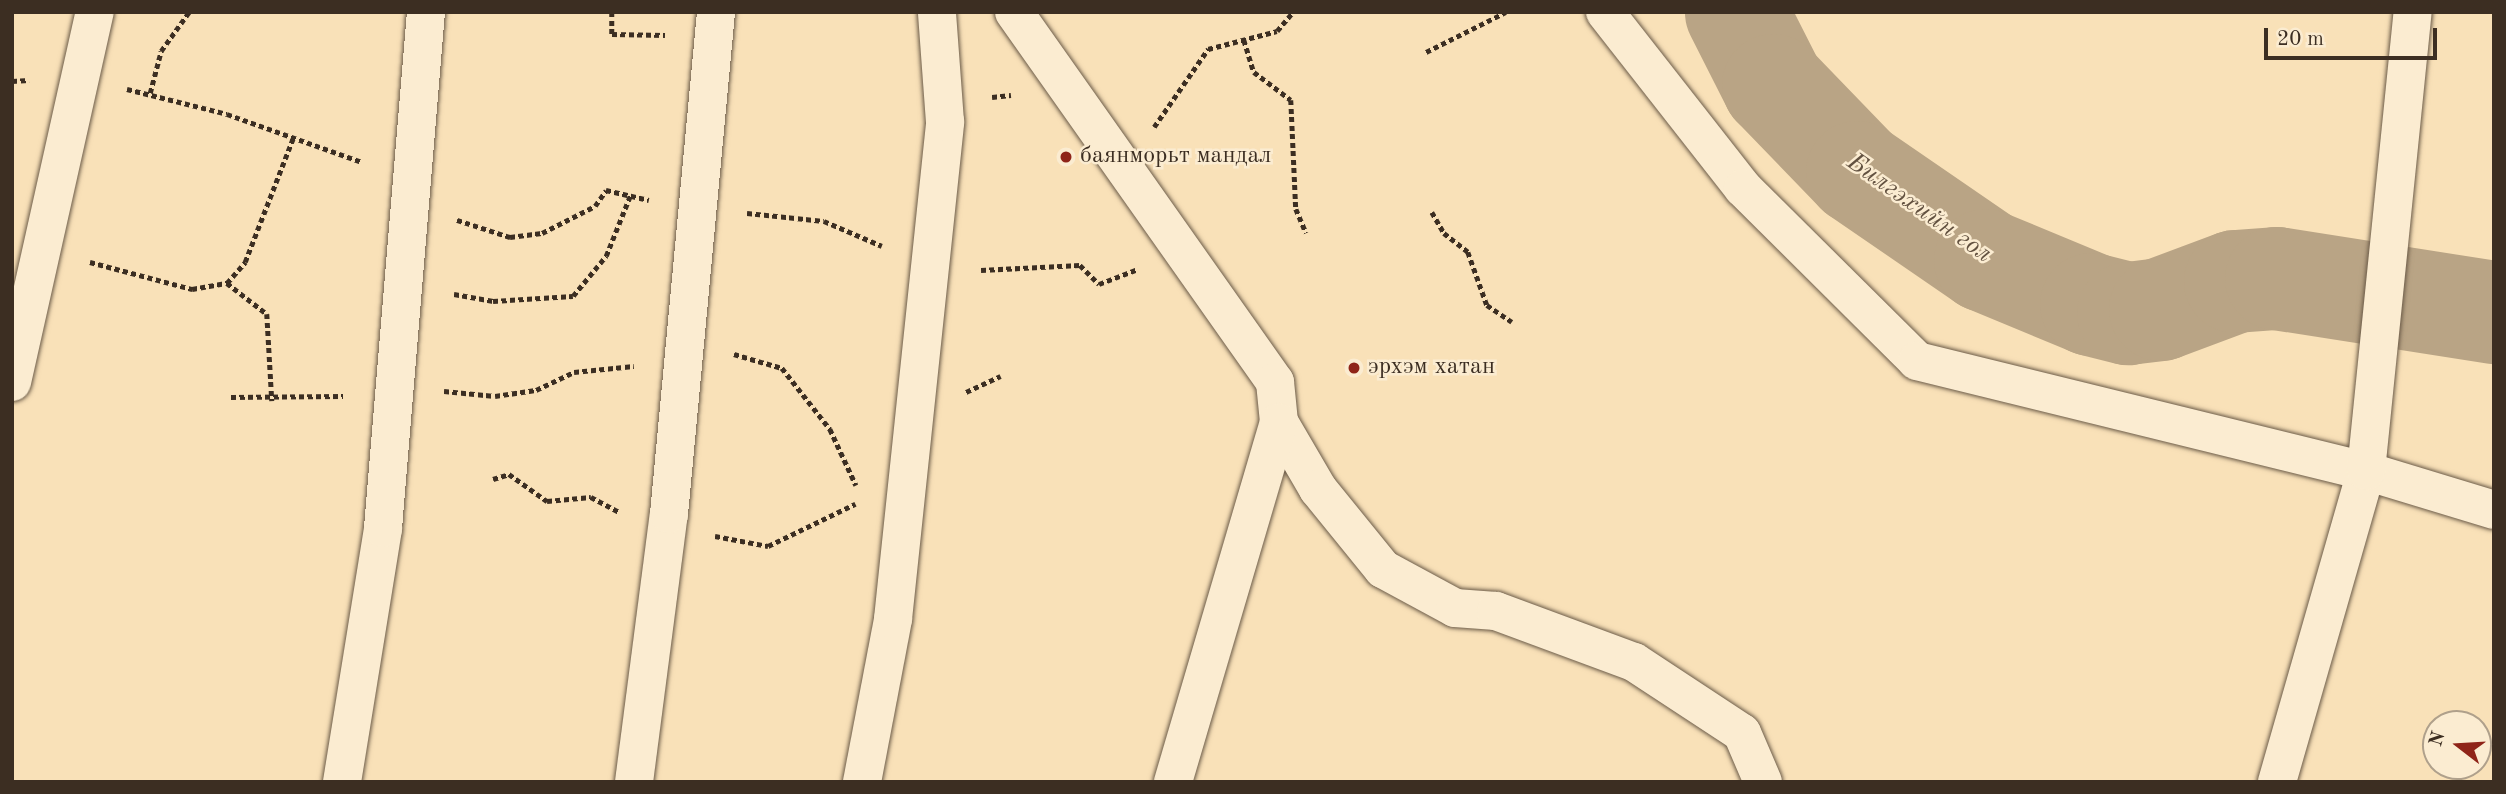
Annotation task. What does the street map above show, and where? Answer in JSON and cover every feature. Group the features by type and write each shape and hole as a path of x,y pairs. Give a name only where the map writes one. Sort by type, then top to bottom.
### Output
{"street":[{"path":"12,382 95,12"},
{"path":"342,782 383,528 401,284 426,12"},
{"path":"862,782 893,618 945,122 937,12"},
{"path":"1014,12 1275,382 1279,422 1173,782"},
{"path":"1605,12 1744,188 1917,361 2365,471 2494,510"},
{"path":"2277,782 2365,471 2373,427 2413,12"},
{"path":"634,782 667,531 715,26"},
{"path":"1279,422 1318,489 1383,569 1455,608 1496,611 1634,662 1742,733 1763,782"}],"path":[{"path":"150,93 162,51 189,12"},
{"path":"612,12 612,34 715,26"},
{"path":"1121,164 1208,49 1277,31 1293,12"},
{"path":"1426,52 1506,12"},
{"path":"1244,40 1254,72 1291,100 1296,209 1306,233"},
{"path":"80,77 150,93 293,138 395,175 409,195 474,229 510,237 542,233 595,206 606,190 657,202 700,187"},
{"path":"42,247 164,284 192,289 227,283 246,262 293,138"},
{"path":"401,284 493,300 573,296 606,256 630,196"},
{"path":"1432,212 1444,233 1468,252 1487,305 1512,322"},
{"path":"793,213 854,230 929,268 1080,265 1099,284"},
{"path":"227,283 267,314 272,401"},
{"path":"684,351 707,349 776,362 830,429 864,502"},
{"path":"231,397 272,401 309,394 361,396 394,385 495,396 536,390 574,372"},
{"path":"493,479 509,474 547,501 591,497 667,531 768,546 864,502 905,508"}],"waterway":[{"name":"Билгэхийн гол","path":"1736,12 1773,85 1857,172 1985,260 2091,304 2128,313 2160,309 2235,281 2276,278 2494,312"}],"place":[{"name":"баянморьт мандал","path":"1066,157"},
{"name":"эрхэм хатан","path":"1354,368"}]}
